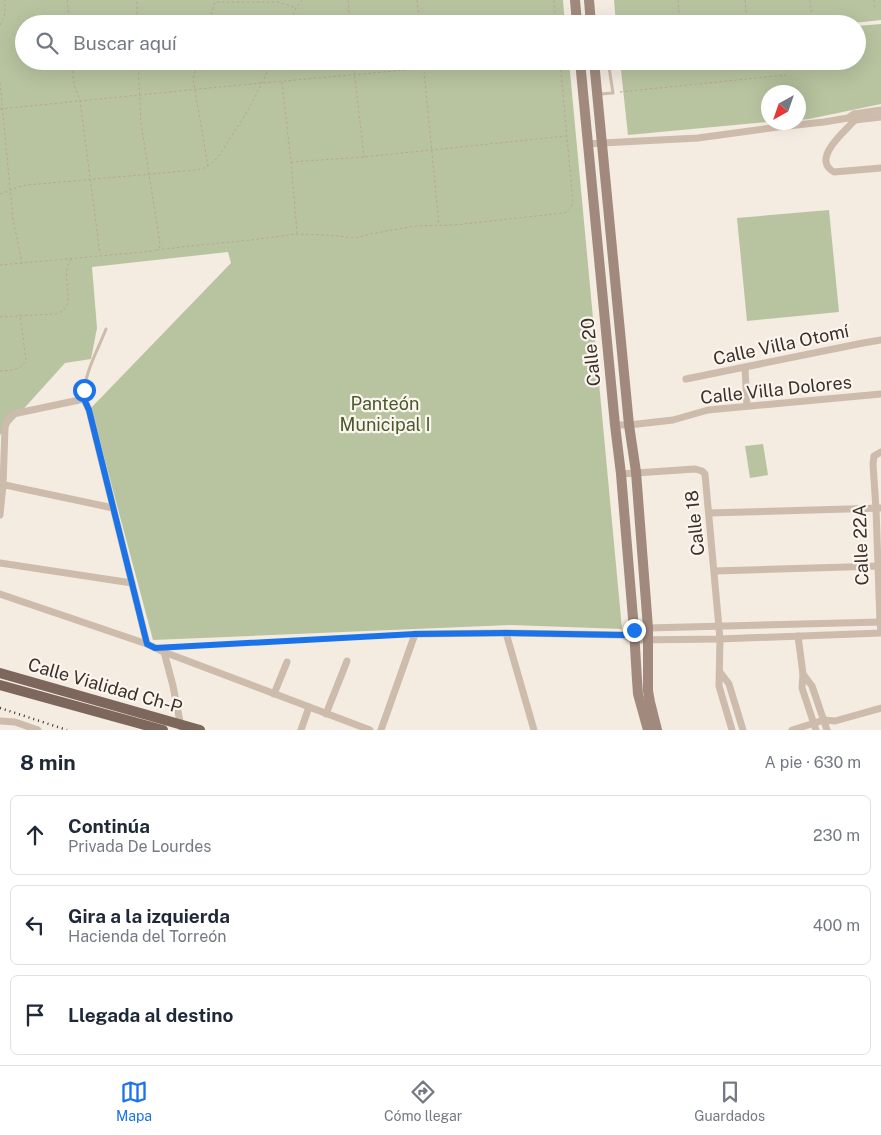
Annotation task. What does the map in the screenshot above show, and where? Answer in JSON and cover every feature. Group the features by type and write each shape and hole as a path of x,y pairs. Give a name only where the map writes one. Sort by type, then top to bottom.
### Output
{"main road":[{"path":"574,0 576,15"},
{"path":"589,0 590,15"},
{"name":"Calle 20","path":"581,70 600,280 621,474 638,694 648,730"},
{"name":"Calle 20","path":"595,70 636,472 648,628 648,691 657,730"},
{"path":"600,280 616,280"},
{"path":"627,546 642,545"},
{"name":"Calle Vialidad Ch-P","path":"0,673 181,727 200,730"},
{"name":"Calle Vialidad Ch-P","path":"0,684 163,730"}],"street":[{"path":"587,144 698,138 824,122 881,110"},
{"path":"853,117 881,118"},
{"path":"853,117 827,152 826,160 828,167 834,172 881,168"},
{"name":"Calle Villa Otomí","path":"686,379 881,340"},
{"path":"745,368 747,406"},
{"name":"Calle Villa Dolores","path":"615,425 673,420 708,410 881,394"},
{"path":"0,515 7,420 13,414 84,399 89,410 147,644"},
{"name":"Calle 22A","path":"878,454 873,464 878,508 881,633"},
{"name":"Calle 18","path":"621,474 695,469 705,474 720,639 719,686 732,730"},
{"path":"1,484 113,508"},
{"path":"709,513 878,508"},
{"path":"0,562 132,583"},
{"path":"715,571 879,566"},
{"path":"0,594 147,644 370,730"},
{"path":"634,635 648,628 880,622"},
{"path":"506,633 534,730"},
{"path":"381,730 415,634 634,635 648,639 720,639 881,633"},
{"path":"798,636 803,674 802,688 815,727"},
{"path":"164,652 181,727"},
{"path":"326,714 347,661"},
{"path":"274,694 287,662"},
{"path":"720,672 728,684 743,730"},
{"path":"803,674 812,686 824,720 825,729"},
{"path":"301,730 309,707"},
{"path":"792,730 815,727 824,720 834,721 881,708"},
{"path":"0,721 15,722 38,730"},
{"path":"825,729 834,721"}],"lane":[{"path":"597,95 612,93 609,70"},
{"path":"84,399 85,380 106,329"}],"path":[{"path":"0,25 4,19 5,0"},
{"path":"67,0 69,15"},
{"path":"137,0 137,15"},
{"path":"293,15 302,0"},
{"path":"348,0 349,15"},
{"path":"417,0 419,15"},
{"path":"554,0 555,15"},
{"path":"678,0 679,15"},
{"path":"745,0 746,15"},
{"path":"810,0 812,15"},
{"path":"874,0 875,10"},
{"path":"210,15 214,2 278,2 296,8"},
{"path":"73,70 74,85 80,100 100,255"},
{"path":"138,70 141,123 160,244 157,250"},
{"path":"196,70 194,79 200,127 208,166"},
{"path":"0,194 10,189 27,185 196,170 208,166 220,154 242,120 268,70"},
{"path":"355,70 364,157"},
{"path":"1,109 139,94 412,70"},
{"path":"424,70 439,225"},
{"path":"0,265 297,234 328,234 355,238 415,226 454,225 564,214 569,211 572,203 561,70"},
{"path":"612,93 786,74"},
{"path":"282,82 297,234"},
{"path":"0,83 13,220 22,263"},
{"path":"291,162 364,157 566,136"},
{"path":"0,317 60,313 64,311 68,302 67,266 74,258"},
{"path":"0,371 16,370 25,364 20,315"},
{"path":"155,648 415,634"}],"green space":[{"name":"Panteón Municipal I","path":"0,0 563,0 564,15 15,15 15,70 570,70 622,629 511,625 153,640 91,408 231,263 228,252 92,267 97,328 91,359 65,363 0,435"},
{"path":"614,0 881,0 881,20 866,22 866,15 615,15"},
{"path":"881,24 881,104 806,119 806,85 761,85 761,123 628,135 621,70 866,70 866,25"},
{"path":"829,210 839,312 747,321 737,218"},
{"path":"763,444 768,475 750,478 745,446"}],"railway":[{"path":"0,708 67,730"}],"route":[{"path":"84,390 84,399 89,410 147,644 155,648 415,634 623,635 634,630"}]}
